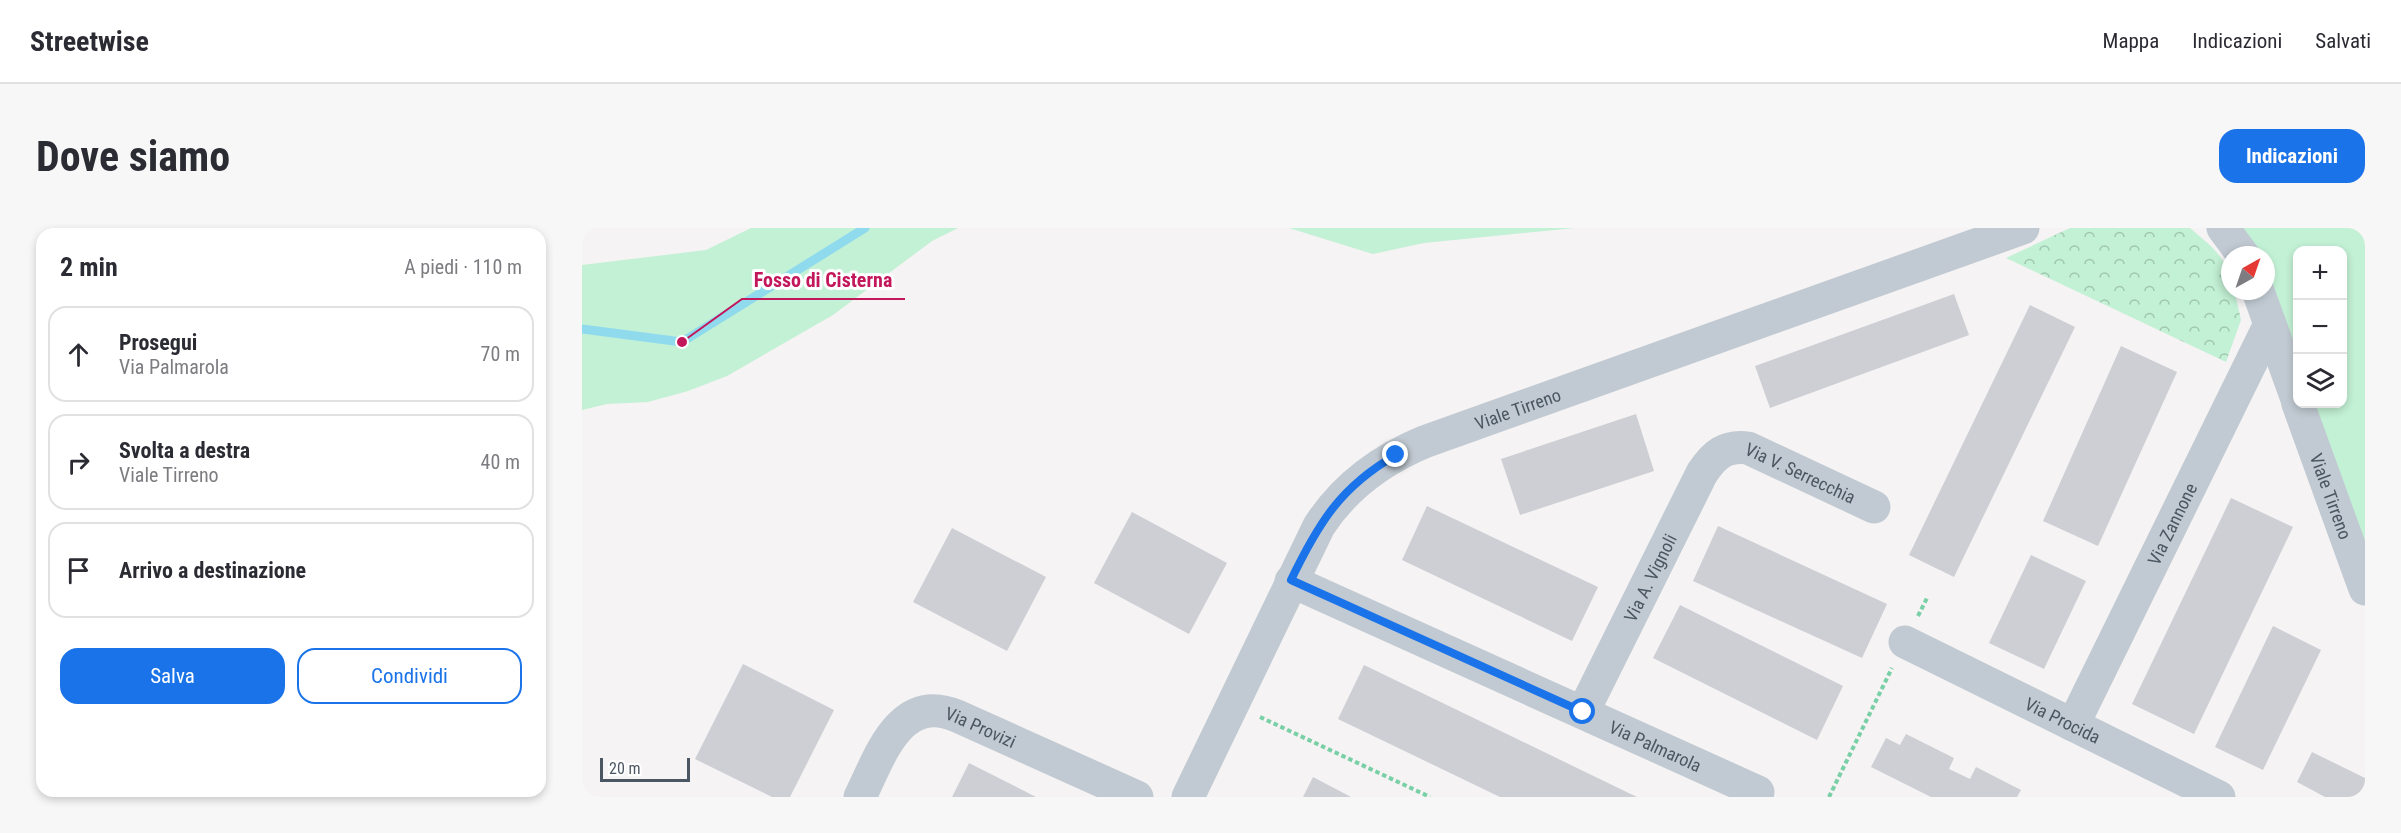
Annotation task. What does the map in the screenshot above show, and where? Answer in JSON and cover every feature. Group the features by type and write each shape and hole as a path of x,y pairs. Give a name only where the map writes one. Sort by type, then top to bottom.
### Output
{"street":[{"name":"Viale Tirreno","path":"1188,797 1319,526 1342,495 1381,464 1410,448 2023,228"},
{"path":"2223,228 2236,246"},
{"name":"Viale Tirreno","path":"2261,300 2293,389"},
{"name":"Via Zannone","path":"2073,725 2270,324"},
{"name":"Viale Tirreno","path":"2300,408 2365,589"},
{"name":"Via V. Serrecchia","path":"1724,450 1740,447 1757,452 1874,507"},
{"name":"Via A. Vignoli","path":"1583,712 1702,473 1713,457 1724,450"},
{"name":"Via Palmarola","path":"1291,580 1758,792"},
{"name":"Via Procida","path":"1905,642 2219,797"},
{"name":"Via Provizi","path":"860,797 885,746 898,727 915,714 940,711 957,716 1137,797"}],"path":[{"path":"1829,797 1928,596"},
{"path":"1233,704 1430,797"}],"green space":[{"path":"751,228 958,228 932,241 833,315 727,376 688,391 648,402 607,404 582,410 582,265 706,250"},
{"path":"1289,228 1575,228 1424,243 1373,254"},
{"path":"2070,228 2190,228 2221,258 2221,300 2237,300 2241,320 2226,362 2006,258"},
{"path":"2240,228 2365,228 2365,557 2312,408 2347,408 2347,246 2293,246 2293,355 2274,300 2275,246 2251,246"}],"building":[{"path":"1954,294 1969,335 1770,408 1755,366"},
{"path":"2030,305 2075,327 1954,577 1909,555"},
{"path":"2121,346 2177,372 2098,546 2043,521"},
{"path":"1636,414 1654,471 1520,515 1501,459"},
{"path":"2231,498 2293,527 2194,734 2132,704"},
{"path":"1427,506 1598,587 1572,641 1402,560"},
{"path":"1132,512 1227,563 1189,634 1094,583"},
{"path":"1718,526 1887,604 1862,658 1693,581"},
{"path":"952,528 1046,577 1007,651 913,602"},
{"path":"2031,555 2086,581 2044,669 1989,643"},
{"path":"1680,605 1843,686 1817,740 1653,658"},
{"path":"2273,626 2321,650 2263,770 2215,747"},
{"path":"743,664 834,710 790,797 772,797 695,759"},
{"path":"1364,665 1637,797 1500,797 1338,719"},
{"path":"1906,734 1954,758 1949,769 1970,779 1976,767 2021,790 2017,797 1931,797 1871,767 1886,738 1900,745"},
{"path":"2312,752 2365,778 2365,797 2325,797 2297,782"},
{"path":"969,763 1036,797 952,797"},
{"path":"1313,777 1351,797 1303,797"}],"waterway":[{"path":"582,329 682,342 865,228"}],"place":[{"name":"Fosso di Cisterna","path":"682,342"}],"route":[{"path":"1396,455 1361,478 1342,495 1311,538 1291,580 1583,712"}]}
